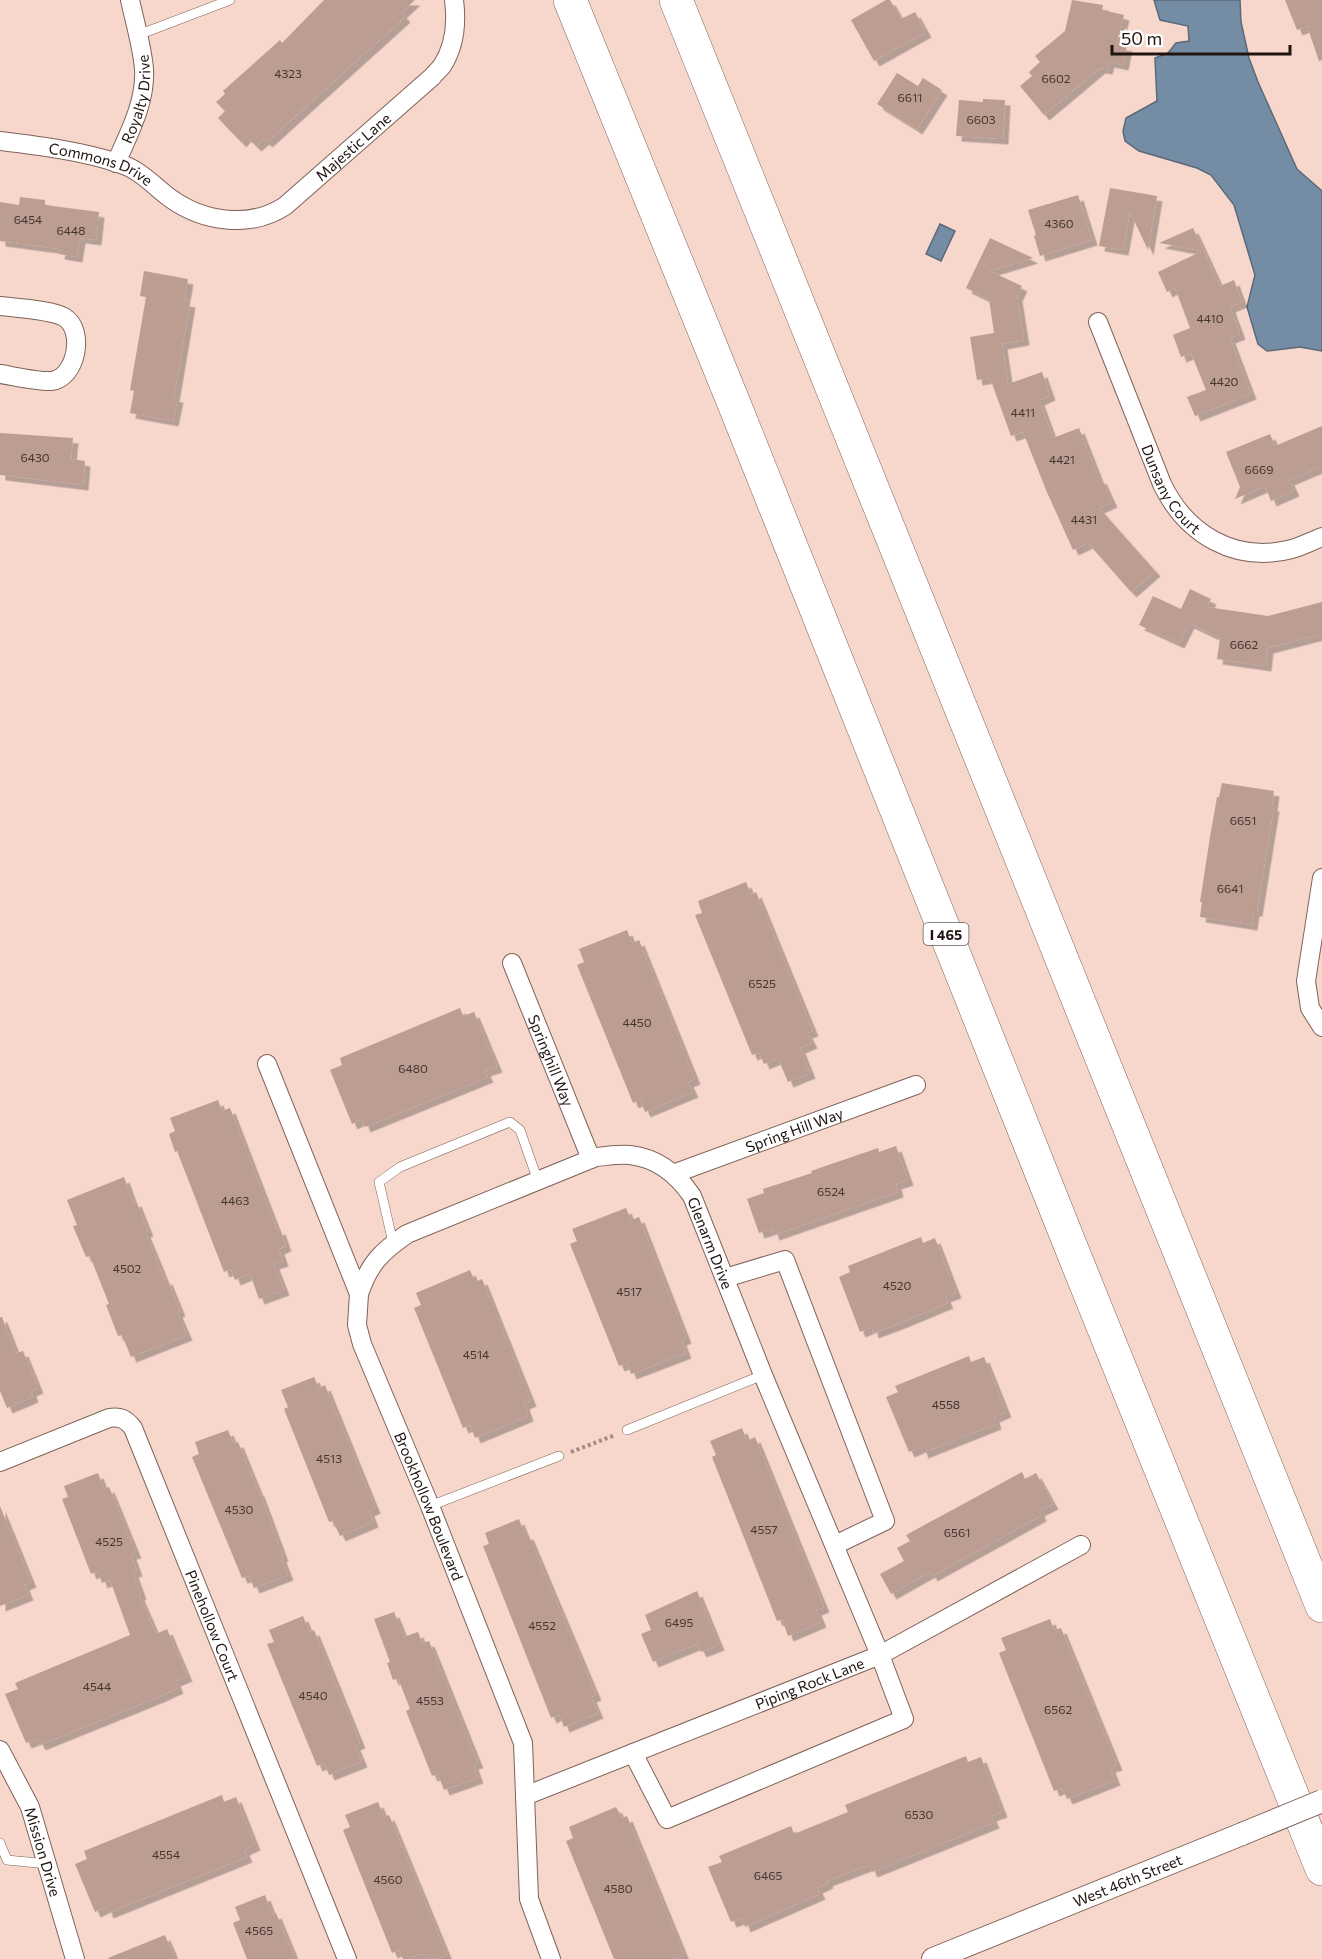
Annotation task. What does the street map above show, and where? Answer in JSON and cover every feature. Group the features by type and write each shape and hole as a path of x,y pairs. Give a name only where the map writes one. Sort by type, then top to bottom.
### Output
{"highway":[{"name":"I 465","path":"570,0 740,417 1068,1241 1322,1869"},
{"path":"676,0 1322,1606"}],"street":[{"name":"Royalty Drive","path":"116,163 135,120 141,99 144,71 130,0"},
{"name":"Majestic Lane","path":"190,209 208,216 241,220 261,217 285,206 427,83 440,68 454,36 456,18 454,0"},
{"name":"Commons Drive","path":"0,141 80,152 116,163 141,174 171,199 190,209"},
{"path":"0,306 63,316 74,329 76,338 72,364 63,377 51,381 0,374"},
{"name":"Dunsany Court","path":"1098,321 1162,484 1173,504 1187,522 1215,542 1232,548 1258,552 1293,549 1322,537"},
{"path":"1322,878 1306,981 1310,1008 1322,1027"},
{"name":"Springhill Way","path":"512,963 591,1159"},
{"name":"Brookhollow Boulevard","path":"267,1064 359,1294 357,1325 362,1344 430,1506 524,1743 529,1899 551,1959"},
{"name":"Spring Hill Way","path":"673,1174 916,1085"},
{"name":"Glenarm Drive","path":"359,1294 367,1272 381,1253 407,1234 591,1159 628,1155 648,1159 673,1174 685,1185 697,1205 763,1375 835,1545 904,1719 667,1819 633,1753"},
{"path":"725,1278 785,1260 885,1521 835,1545"},
{"name":"Pinehollow Court","path":"0,1462 109,1418 125,1419 133,1428 347,1959"},
{"name":"Piping Rock Lane","path":"525,1796 880,1655 1081,1545"},
{"name":"Mission Drive","path":"0,1750 30,1807 75,1959"},
{"name":"West 46th Street","path":"933,1959 1322,1801"}],"lane":[{"path":"138,35 230,0"},
{"path":"393,1243 379,1182 400,1167 510,1122 520,1130 538,1181"},
{"path":"627,1430 763,1375"},
{"path":"430,1506 559,1456"},
{"path":"0,1843 7,1860 48,1864"}],"path":[{"path":"559,1456 627,1430"}],"water":[{"path":"1154,0 1240,0 1241,22 1249,58 1258,82 1297,169 1322,191 1322,351 1300,347 1267,351 1258,344 1247,307 1255,275 1234,205 1211,175 1197,168 1139,151 1125,141 1123,131 1126,118 1157,101 1155,58 1168,53 1176,43 1189,41 1188,26 1160,20"},
{"path":"940,224 955,231 941,261 926,254"}],"building":[{"path":"324,0 415,0 401,13 405,17 267,142 264,139 256,146 246,136 241,142 218,118 225,111 216,102 225,94 223,91 280,40 282,43"},
{"path":"886,0 890,0 901,19 915,12 926,32 874,61 851,20"},
{"path":"1072,0 1103,5 1102,10 1124,15 1117,44 1127,46 1123,65 1109,62 1107,69 1100,68 1044,115 1020,86 1032,76 1029,72 1040,62 1035,56 1065,31"},
{"path":"1285,0 1322,0 1322,60 1319,61 1307,26 1297,30"},
{"path":"897,73 918,86 923,78 942,90 917,129 877,104"},
{"path":"983,99 1005,100 1003,139 956,136 959,100 983,102"},
{"path":"1110,188 1157,196 1148,250 1130,212 1123,250 1099,246"},
{"path":"1078,195 1092,240 1040,256 1028,210"},
{"path":"20,197 45,200 45,205 99,212 96,240 80,238 77,257 59,254 60,249 0,241 0,202 19,205"},
{"path":"1193,228 1220,286 1234,280 1242,302 1230,307 1240,334 1230,338 1251,394 1195,416 1187,397 1206,390 1191,353 1181,357 1173,335 1190,328 1175,288 1167,292 1158,272 1202,251 1159,243"},
{"path":"990,238 1033,258 990,271 1022,286 1017,296 1024,340 1002,344 1008,384 1042,372 1050,395 1039,400 1053,438 1079,428 1099,479 1101,478 1112,502 1099,508 1155,571 1131,592 1088,543 1073,550 1023,432 1011,436 990,378 977,380 970,337 994,333 989,299 966,288"},
{"path":"144,271 188,279 184,301 190,302 174,397 178,397 173,421 130,413 134,391 130,390 146,297 140,296"},
{"path":"1322,426 1322,466 1289,480 1294,491 1271,501 1265,486 1235,499 1240,487 1226,452 1270,434 1275,446"},
{"path":"0,433 73,438 71,459 85,461 83,485 0,475"},
{"path":"1190,589 1211,599 1207,607 1268,616 1322,602 1322,634 1268,648 1266,666 1217,659 1220,638 1189,623 1179,643 1139,625 1153,596 1181,609"},
{"path":"1222,783 1274,791 1272,806 1274,806 1257,911 1254,911 1252,925 1200,917 1202,902 1200,902 1210,837 1217,797 1219,797"},
{"path":"746,882 751,895 756,892 813,1031 807,1033 812,1043 800,1048 810,1073 788,1082 778,1058 764,1064 759,1052 752,1055 695,915 702,913 698,901"},
{"path":"627,930 632,943 639,940 695,1079 688,1082 693,1092 645,1112 640,1100 633,1103 577,965 584,962 579,949"},
{"path":"460,1008 463,1016 474,1012 497,1067 485,1071 488,1077 365,1127 362,1119 352,1124 330,1070 342,1065 340,1058"},
{"path":"218,1100 222,1111 230,1108 277,1230 280,1229 286,1246 279,1249 283,1261 274,1264 284,1290 259,1299 250,1274 235,1280 231,1269 224,1272 169,1134 175,1131 170,1118"},
{"path":"896,1146 908,1180 896,1184 898,1192 774,1235 772,1229 759,1233 747,1199 764,1193 763,1189 812,1173 811,1171 878,1148 879,1152"},
{"path":"124,1177 133,1202 136,1201 148,1231 145,1232 165,1280 167,1279 180,1311 177,1312 187,1335 131,1357 122,1335 118,1336 106,1305 109,1304 90,1256 86,1257 73,1226 77,1225 67,1200"},
{"path":"626,1208 631,1220 639,1217 686,1338 681,1340 686,1353 631,1374 627,1363 619,1366 570,1244 577,1241 572,1229"},
{"path":"921,1237 923,1243 935,1238 956,1293 945,1297 948,1303 900,1323 873,1333 872,1327 860,1332 839,1277 850,1272 848,1266"},
{"path":"470,1270 475,1282 482,1279 531,1401 524,1404 528,1416 475,1438 470,1425 463,1428 414,1308 421,1305 416,1293"},
{"path":"0,1317 2,1317 16,1353 23,1351 38,1388 31,1391 33,1397 7,1408 0,1391"},
{"path":"969,1356 971,1362 984,1357 1006,1412 994,1417 996,1424 923,1453 921,1447 909,1452 886,1397 898,1392 895,1386"},
{"path":"314,1377 319,1388 325,1385 375,1508 369,1511 373,1522 340,1536 333,1521 329,1522 284,1409 288,1407 281,1390"},
{"path":"742,1428 747,1441 755,1437 824,1607 816,1610 821,1622 788,1636 782,1619 777,1621 712,1457 716,1455 710,1441"},
{"path":"228,1430 233,1443 238,1442 259,1491 288,1575 254,1588 249,1576 242,1578 192,1457 199,1454 195,1442"},
{"path":"1022,1472 1025,1479 1036,1473 1053,1504 1039,1511 1041,1516 932,1576 930,1572 891,1594 880,1574 904,1561 897,1548 910,1541 906,1535"},
{"path":"98,1473 104,1489 109,1487 136,1553 131,1554 137,1571 133,1572 141,1594 139,1595 156,1634 167,1629 187,1676 175,1681 178,1688 161,1696 40,1745 37,1739 26,1743 5,1694 18,1689 15,1683 130,1635 110,1580 102,1583 98,1571 91,1574 62,1499 68,1497 64,1486"},
{"path":"0,1506 31,1582 24,1585 28,1595 0,1606"},
{"path":"519,1519 525,1535 528,1534 596,1695 591,1697 598,1713 564,1727 559,1714 551,1718 483,1546 489,1544 485,1533"},
{"path":"697,1591 719,1645 701,1652 697,1644 653,1662 641,1634 651,1630 645,1615"},
{"path":"394,1612 404,1637 418,1632 422,1643 429,1641 478,1763 473,1764 478,1778 444,1790 438,1774 432,1776 406,1711 410,1709 398,1678 393,1680 387,1663 390,1662 374,1619"},
{"path":"303,1616 309,1632 314,1630 360,1743 355,1745 362,1762 329,1775 324,1763 317,1766 267,1644 274,1642 269,1630"},
{"path":"1050,1619 1054,1630 1061,1628 1117,1765 1110,1767 1115,1780 1067,1799 1062,1788 1054,1791 999,1653 1006,1650 1001,1638"},
{"path":"966,1756 968,1762 981,1757 1002,1812 991,1816 994,1823 872,1872 869,1865 827,1881 828,1883 817,1888 820,1894 745,1927 742,1918 731,1922 708,1867 722,1862 719,1856 791,1826 794,1834 848,1812 845,1805"},
{"path":"222,1795 224,1802 236,1797 255,1845 244,1850 247,1857 108,1913 106,1907 95,1912 75,1864 87,1859 84,1851"},
{"path":"378,1802 384,1817 389,1815 447,1955 436,1959 425,1959 423,1953 403,1959 399,1950 392,1953 343,1830 350,1827 345,1815"},
{"path":"616,1807 622,1818 627,1816 684,1955 673,1959 614,1959 566,1841 573,1838 569,1827"},
{"path":"265,1895 272,1914 276,1913 295,1959 247,1959 233,1923 240,1920 235,1907"},
{"path":"165,1935 175,1959 108,1958"}]}
